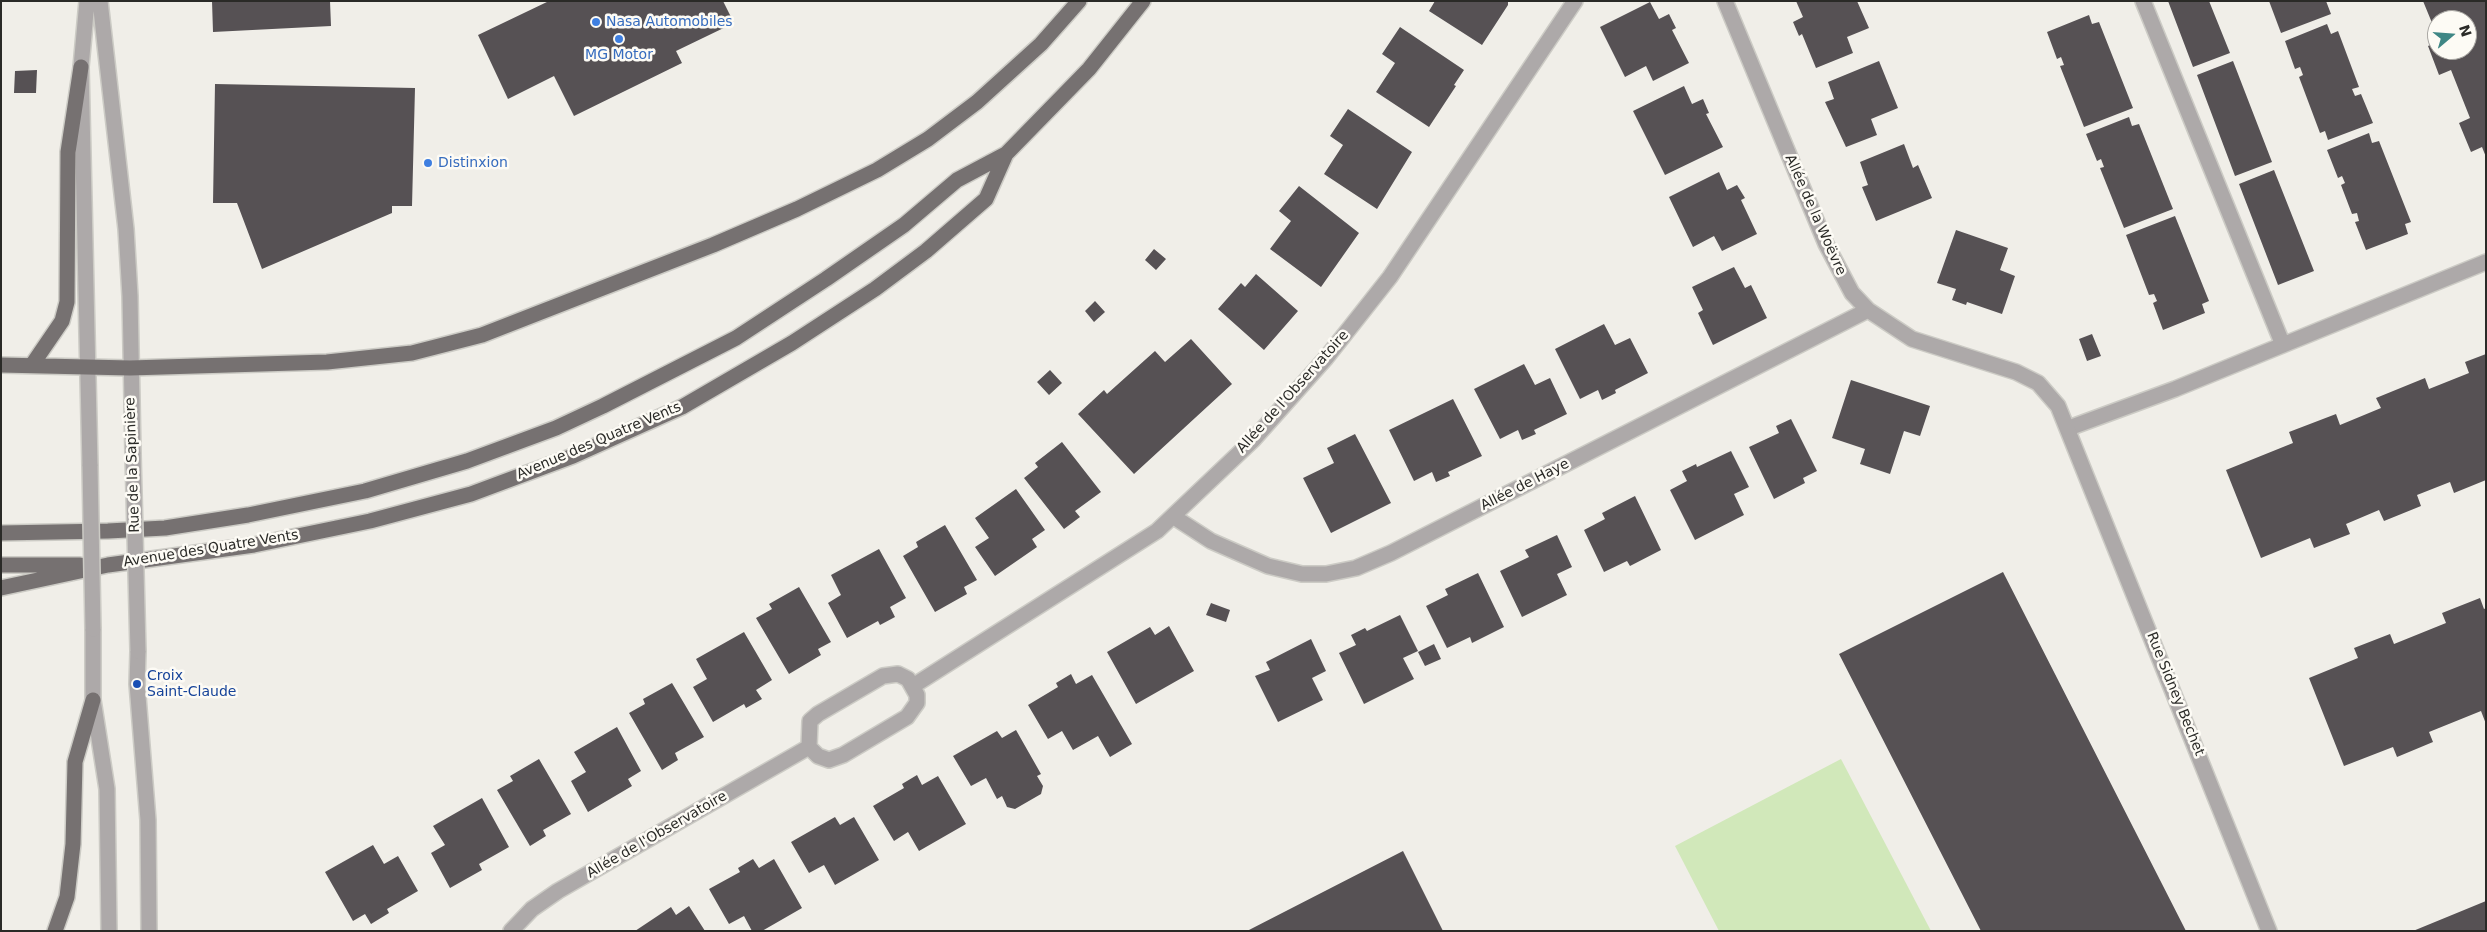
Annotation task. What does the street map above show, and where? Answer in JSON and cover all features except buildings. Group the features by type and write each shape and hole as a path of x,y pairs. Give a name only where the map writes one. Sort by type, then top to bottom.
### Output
{"main road":[{"path":"1,365 130,368 327,362 412,353 482,335 789,212 877,170 928,139 977,102 1042,44 1080,1"},
{"name":"Avenue des Quatre Vents","path":"1,533 108,532 165,528 248,515 365,491 467,461 556,428 655,381 736,338 826,280 904,225 957,180 1006,154 1089,69 1144,1"},
{"path":"32,365 62,322 67,302 68,152 81,67"},
{"name":"Avenue des Quatre Vents","path":"108,565 254,545 370,521 471,494 573,456 682,407 792,343 875,289 926,251 986,199 1006,154"},
{"path":"1,565 108,565"},
{"path":"1,588 108,565"},
{"path":"55,931 66,897 74,844 75,762 93,700"}],"street":[{"path":"87,1 81,67 90,367 93,700 107,789 109,931"},
{"name":"Rue de la Sapinière","path":"100,1 126,229 130,296 130,368 138,651 137,684 148,820 149,931"},
{"name":"Allée de l'Observatoire","path":"913,686 1157,532 1253,440 1326,358 1390,277 1575,1"},
{"name":"Allée de la Woëvre","path":"1725,1 1826,244 1852,293 1868,310 1912,339 2016,372 2038,383 2058,406 2080,457"},
{"path":"2143,1 2283,345"},
{"path":"2069,428 2175,389 2486,262"},
{"name":"Allée de Haye","path":"1174,516 1211,542 1268,566 1302,574 1326,574 1356,568 1391,553 1868,310"},
{"name":"Rue Sidney Bechet","path":"2080,457 2269,931"},
{"path":"898,674 913,686 917,695 917,703 907,717 843,756 829,760 818,756 809,747 810,721 818,714 883,676 898,674"},
{"name":"Allée de l'Observatoire","path":"511,931 532,910 558,892 809,747"}],"green space":[{"path":"1841,759 1931,931 1719,931 1675,846"}],"place":[{"name":"Nasa Automobiles","path":"596,22"},
{"name":"MG Motor","path":"619,39"},
{"name":"Distinxion","path":"428,163"},
{"name":"Croix Saint-Claude","path":"137,684"}]}
